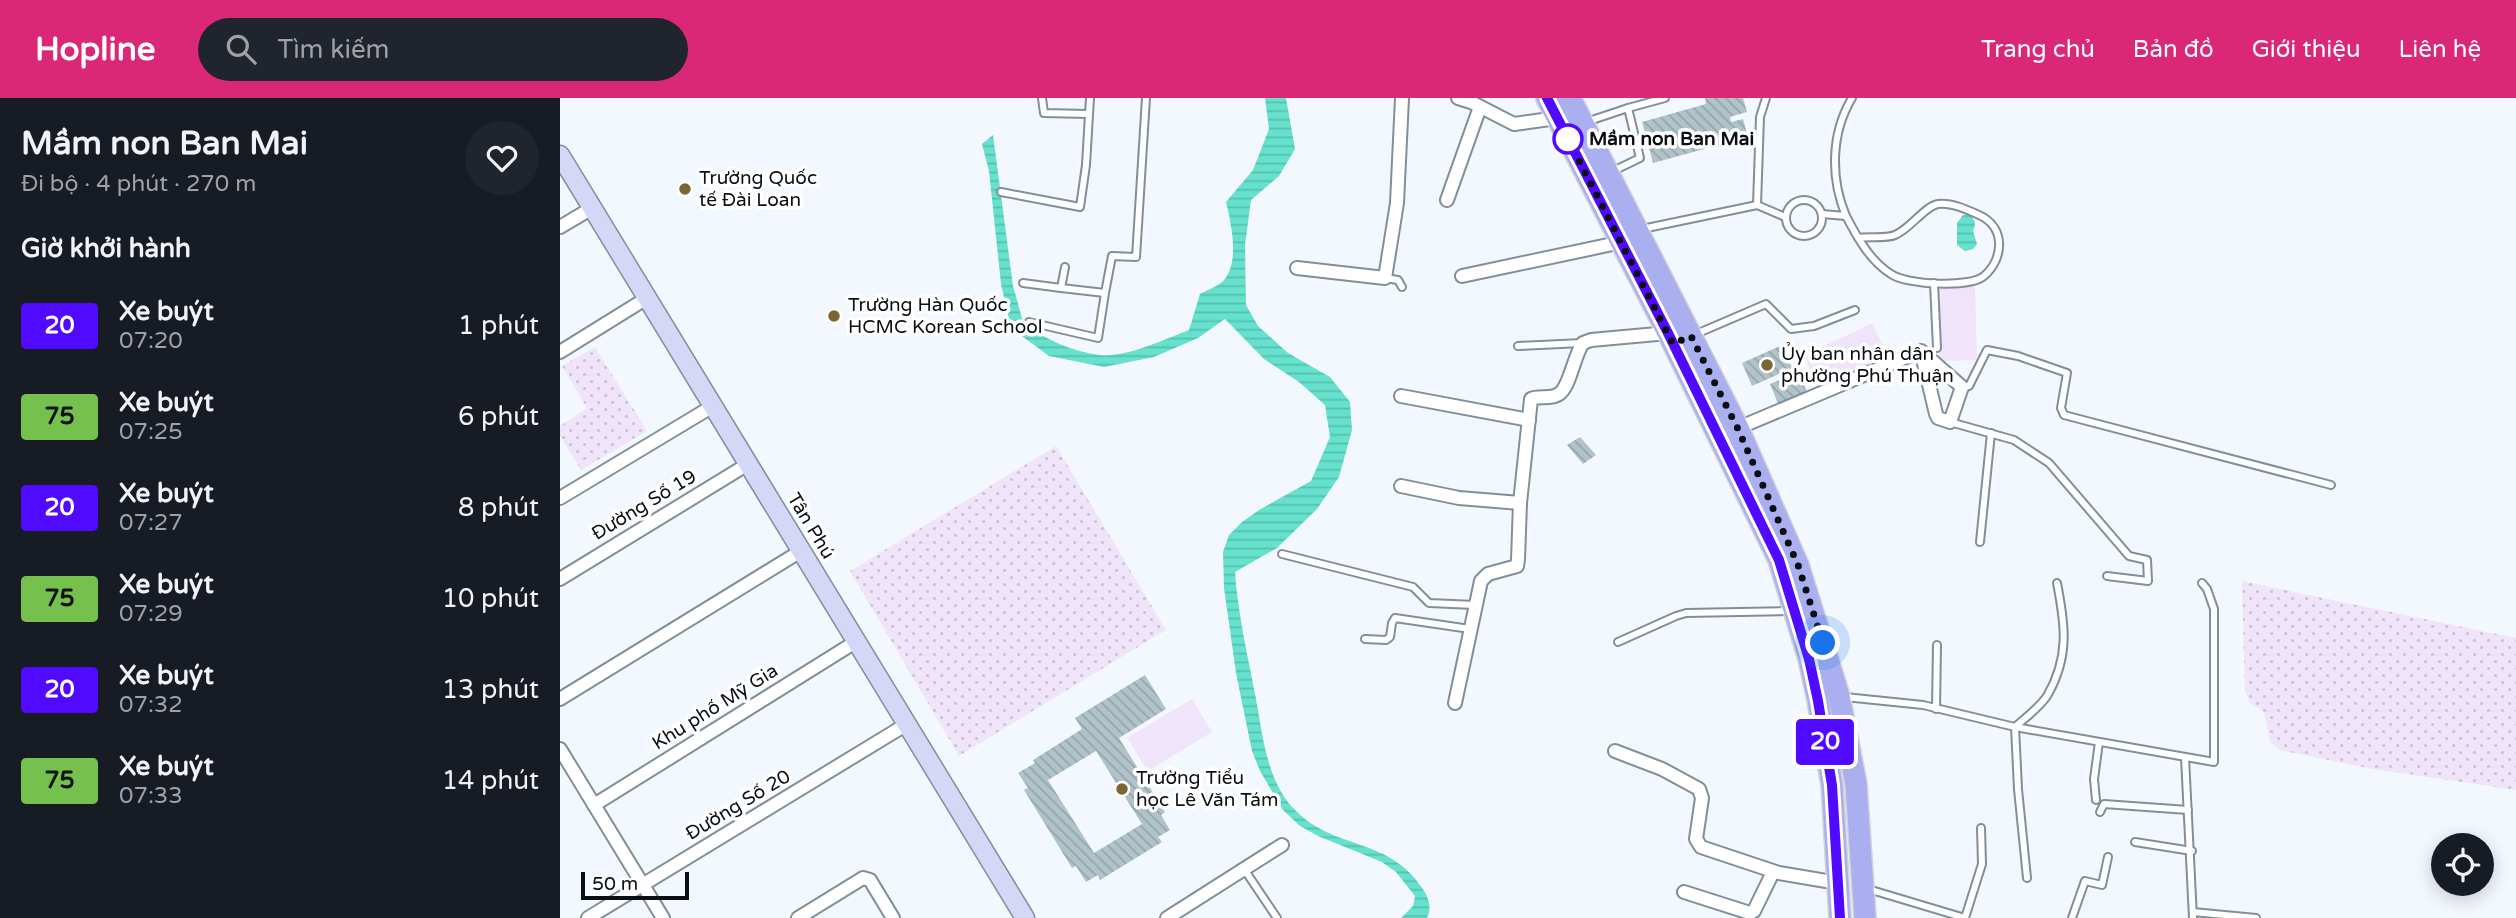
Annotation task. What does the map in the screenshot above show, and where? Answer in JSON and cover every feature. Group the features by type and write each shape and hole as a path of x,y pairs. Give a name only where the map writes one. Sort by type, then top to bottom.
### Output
{"main road":[{"path":"1547,98 1629,236 1677,338 1798,565 1839,696 1856,784 1865,918"},
{"path":"1570,98 1608,173 1629,236"},
{"path":"1728,433 1779,560 1809,659 1832,785 1840,918"}],"street":[{"path":"1297,268 1385,278 1397,203 1402,98"},
{"path":"1458,98 1514,124 1557,118"},
{"path":"1447,200 1480,107"},
{"name":"Tân Phú","path":"560,155 1025,918"},
{"path":"560,227 592,208"},
{"path":"1462,276 1629,236"},
{"path":"560,352 647,298"},
{"path":"1455,703 1475,605 1485,576 1517,566 1520,503 1531,399 1534,396 1552,397 1563,391 1583,343 1591,340 1677,338"},
{"path":"1728,433 1921,351"},
{"path":"1921,351 1962,387 1950,422 1938,418 1936,414 1921,351"},
{"path":"1401,396 1529,420"},
{"path":"560,498 713,405"},
{"name":"Đường Số 19","path":"560,579 748,464"},
{"path":"1401,486 1459,498 1520,503"},
{"path":"560,699 801,551"},
{"name":"Khu phố Mỹ Gia","path":"594,805 857,641"},
{"name":"Đường Số 20","path":"592,917 907,724"},
{"path":"560,749 663,918"},
{"path":"1615,751 1662,769 1699,789 1702,798 1696,839 1701,847 1773,872 1838,883"},
{"path":"1167,918 1282,845"},
{"path":"1684,892 1750,913 1754,911 1773,872"},
{"path":"798,918 863,878 870,880 893,918"}],"lane":[{"path":"1042,98 1044,113 1088,114"},
{"path":"1001,192 1080,206 1086,165 1090,98"},
{"path":"1029,322 1098,338 1112,256 1136,257 1138,252 1146,98"},
{"path":"1582,123 1665,98"},
{"path":"1757,205 1760,117 1766,98"},
{"path":"1853,98 1842,119 1835,156 1837,196 1858,238 1873,259 1900,280 1916,284 1973,282 1983,277 1999,254 1999,241 1994,226 1985,217 1966,209 1939,204 1893,236 1858,238"},
{"path":"1608,173 1640,158 1628,108"},
{"path":"1629,236 1757,205 1785,217 1790,230 1805,236 1817,231 1822,214 1815,203 1803,199 1791,205 1785,217"},
{"path":"1822,214 1846,216"},
{"path":"1061,288 1065,267"},
{"path":"1385,278 1398,280 1402,287"},
{"path":"1023,283 1105,293"},
{"path":"1934,283 1937,348"},
{"path":"1677,338 1766,303 1791,329 1814,326 1855,310"},
{"path":"1518,346 1583,343"},
{"path":"1962,387 1965,389 1969,386 1987,351 2018,356 2067,373 2061,408 2064,415 2331,485"},
{"path":"1950,422 2014,440 2049,463 2129,556 2147,560 2148,581 2107,576"},
{"path":"1980,542 1991,433"},
{"path":"1282,554 1413,587 1429,603 1475,605"},
{"path":"2027,878 2015,727 2046,697 2064,652 2064,616 2057,583"},
{"path":"1839,696 1936,709 2015,727 2214,762 2214,609 2202,583"},
{"path":"1618,642 1686,613 1794,610"},
{"path":"1365,639 1386,640 1390,637 1395,618 1470,629"},
{"path":"1936,709 1937,645"},
{"path":"2096,800 2094,779 2099,742"},
{"path":"2185,757 2192,852 2193,915 2256,918"},
{"path":"2100,813 2104,804 2188,810"},
{"path":"1863,888 1965,918 1982,864 1981,828"},
{"path":"2135,842 2192,852"},
{"path":"2072,918 2085,881 2102,885 2108,857"},
{"path":"1244,869 1277,918"}],"shaded area":[{"path":"1265,98 1286,98 1295,149 1279,176 1251,200 1245,245 1246,305 1258,326 1288,353 1330,377 1350,402 1352,430 1339,477 1317,509 1277,548 1235,572 1264,744 1279,788 1297,812 1328,833 1379,852 1409,872 1428,899 1427,918 1401,918 1413,906 1415,896 1396,872 1382,862 1318,836 1300,826 1283,810 1260,771 1252,751 1236,673 1224,588 1223,552 1229,535 1242,522 1311,481 1330,437 1325,405 1299,382 1264,359 1225,319 1198,338 1154,357 1104,367 1049,356 1011,328 1001,284 989,171 982,144 993,135 1013,286 1024,325 1060,344 1100,355 1133,351 1189,330 1200,294 1222,282 1232,263 1233,242 1226,202 1253,170 1269,129"},
{"path":"1963,215 1970,215 1974,221 1973,231 1977,244 1973,249 1965,251 1957,245 1957,223"},
{"path":"1938,285 1975,285 1977,360 1939,361"},
{"path":"1872,323 1888,356 1820,389 1804,356"},
{"path":"595,347 647,431 581,470 560,436 560,426 587,408 562,366"},
{"path":"1056,446 1166,630 959,756 850,571"},
{"path":"2242,581 2516,638 2516,790 2367,768 2280,750 2270,742 2264,712 2250,703 2245,692"},
{"path":"1192,699 1212,732 1148,771 1127,738"}],"building":[{"path":"1705,98 1743,98 1747,112 1730,117 1731,122 1743,119 1748,137 1653,163 1642,122 1706,104"},
{"name":"Ủy ban nhân dân phường Phú Thuận","path":"1782,345 1792,368 1752,386 1742,363"},
{"path":"1798,372 1808,394 1779,406 1770,384"},
{"path":"1580,437 1596,455 1583,464 1567,445"},
{"path":"1145,675 1166,709 1119,738 1165,812 1161,815 1170,830 1158,837 1162,842 1100,880 1098,875 1086,882 1076,866 1072,868 1024,790 1028,788 1018,773 1035,763 1033,760 1082,729 1075,718","holes":["1096,751 1142,824 1094,853 1048,780"]}],"bus line":[{"name":"20","path":"1547,98 1668,333 1779,560 1809,659 1818,701 1832,785 1840,918"}],"place":[{"name":"Mầm non Ban Mai","path":"1568,139"},
{"name":"Trường Quốc tế Đài Loan","path":"685,189"},
{"name":"Trường Hàn Quốc HCMC Korean School","path":"834,316"},
{"name":"Ủy ban nhân dân phường Phú Thuận","path":"1767,365"},
{"name":"Trường Tiểu học Lê Văn Tám","path":"1122,789"}],"route":[{"path":"1568,139 1673,344 1691,336 1726,405 1798,565 1823,643"}]}
